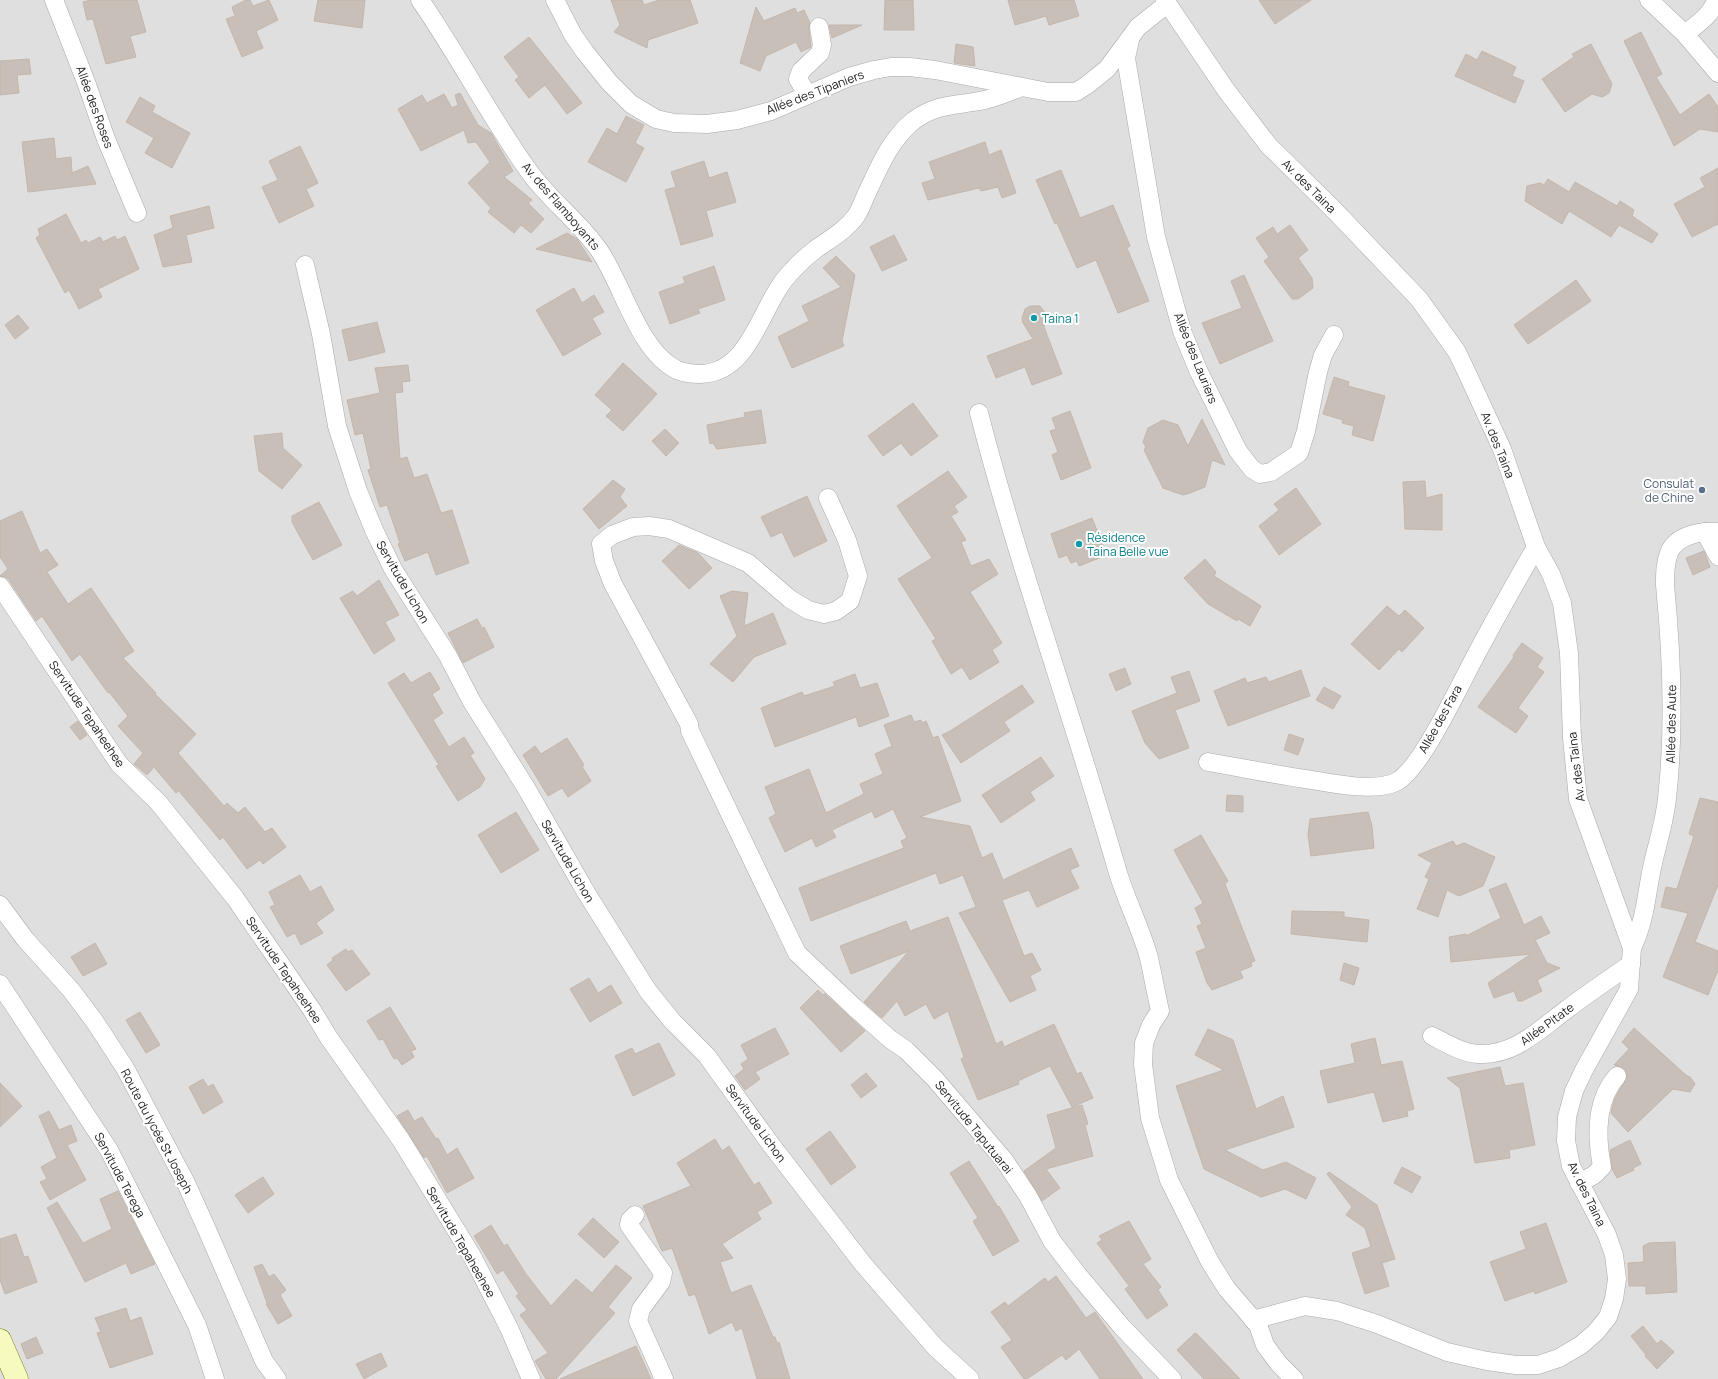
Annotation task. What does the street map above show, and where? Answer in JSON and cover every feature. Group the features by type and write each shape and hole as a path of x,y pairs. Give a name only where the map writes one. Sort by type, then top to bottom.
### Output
{"street":[{"name":"Allée des Roses","path":"54,0 86,82 106,139 137,213"},
{"name":"Av. des Flamboyants","path":"420,0 530,173 592,240 610,266 642,333 652,347 664,362 678,371 692,374 710,374 732,364 740,356 775,292 791,272 815,250 842,231 857,216 881,163 896,137 904,129 929,110 1000,96 1019,88"},
{"name":"Allée des Tipaniers","path":"555,0 573,35 608,82 631,104 656,119 674,123 707,124 737,120 771,111 849,77 891,67 909,67 969,75 1019,88 1048,92 1076,92 1087,86 1107,69 1130,40 1138,27 1166,2"},
{"path":"1649,0 1685,34 1718,73"},
{"path":"1685,34 1706,17 1714,8 1716,0"},
{"name":"Av. des Taina","path":"1166,2 1191,36 1226,90 1269,146 1419,299 1457,352 1502,449 1536,547 1550,574 1559,596 1566,628 1569,653 1572,738 1578,799 1631,956 1629,989 1574,1091 1567,1117 1566,1141 1570,1166 1607,1235 1614,1255 1617,1279 1614,1299 1608,1317 1596,1332 1581,1345 1559,1358 1538,1365 1516,1365 1487,1361 1447,1352 1337,1311 1305,1306 1253,1320"},
{"path":"807,94 798,79 801,71 820,53 822,45 819,27"},
{"name":"Allée des Lauriers","path":"1130,40 1126,58 1156,237 1182,331 1201,376 1238,451 1252,469 1260,474 1271,472 1299,453 1306,431 1322,355 1334,334"},
{"name":"Servitude Lichon","path":"305,265 321,334 337,426 358,491 374,530 393,569 448,656 472,702 525,786 587,894 648,991 673,1022 707,1056 769,1142 863,1264 936,1348 970,1379"},
{"path":"979,413 997,480 1080,750 1106,826 1119,874 1149,959 1160,1011 1151,1025 1144,1043 1143,1064 1150,1118 1157,1146 1169,1180 1210,1262 1227,1289 1258,1325 1265,1345 1294,1379"},
{"name":"Servitude Taputuarai","path":"828,498 848,540 858,576 850,601 836,611 824,614 808,610 790,599 748,563 669,529 649,526 633,527 612,535 601,544 604,561 613,584 689,724 690,731 797,953 854,1007 890,1039 906,1050 935,1079 1004,1160 1028,1196 1052,1241 1078,1275 1122,1327 1172,1379"},
{"path":"1712,532 1718,556"},
{"name":"Allée des Aute","path":"1631,956 1646,906 1667,799 1673,708 1665,566 1669,552 1684,538 1712,532"},
{"name":"Allée des Fara","path":"1208,762 1288,777 1350,786 1376,786 1396,782 1408,772 1431,741 1489,631 1536,547"},
{"name":"Servitude Tepaheehee","path":"0,586 119,764 158,802 250,918 329,1038 401,1140 472,1256 509,1328 531,1379"},
{"name":"Route du lycée St Joseph","path":"0,905 25,939 71,990 118,1056 186,1183 264,1361 277,1379"},
{"name":"Allée Pitate","path":"1432,1036 1458,1049 1477,1054 1490,1053 1515,1047 1537,1033 1631,956"},
{"name":"Servitude Terega","path":"0,984 110,1150 197,1325 215,1379"},
{"path":"1579,1183 1598,1172 1602,1167 1598,1148 1598,1122 1606,1093 1617,1076"},
{"path":"817,1185 820,1208"},
{"path":"635,1215 630,1220 630,1225 663,1273 661,1282 641,1309 638,1321 664,1379"},
{"path":"0,1340 17,1379"}],"shaded area":[{"path":"0,0 1718,0 1718,1379 0,1379"}],"building":[{"path":"91,0 137,0 146,32 130,36 136,57 106,64 93,19 87,20 83,2"},
{"path":"246,0 250,0 253,6 269,0 278,20 256,31 263,48 242,57 226,19 235,16 232,7"},
{"path":"318,0 365,0 362,28 314,21"},
{"path":"611,0 642,0 644,5 659,0 690,0 698,23 648,40 647,48 614,32 620,25"},
{"path":"885,0 913,0 914,30 884,30"},
{"path":"1008,0 1074,0 1079,16 1049,25 1046,16 1015,25"},
{"path":"1259,0 1311,0 1275,24"},
{"path":"756,7 764,21 795,8 797,13 804,10 810,23 809,29 811,47 801,52 796,42 766,56 760,71 740,63"},
{"path":"829,25 862,25 832,38"},
{"path":"1641,32 1662,74 1656,77 1680,115 1709,94 1718,107 1718,132 1700,129 1674,146 1624,41"},
{"path":"529,37 582,103 567,114 545,85 529,98 515,80 519,77 504,57"},
{"path":"956,44 973,47 975,66 954,63"},
{"path":"1591,44 1612,84 1609,93 1602,97 1592,94 1565,112 1542,79 1574,57 1572,54"},
{"path":"1482,51 1516,67 1512,76 1524,81 1515,103 1455,76 1466,54 1477,60"},
{"path":"29,59 31,74 17,75 19,93 0,95 0,61"},
{"path":"460,93 478,125 491,133 513,171 504,177 532,200 528,203 544,219 531,233 521,225 514,233 488,212 491,208 468,183 490,162 476,142 468,143 464,130 421,151 398,109 422,95 427,103 444,94 452,108 458,105 455,95"},
{"path":"140,97 155,106 152,112 190,133 172,168 145,153 154,138 126,122"},
{"path":"626,116 644,125 635,143 644,148 626,182 588,162 607,128 617,134"},
{"path":"54,138 56,159 71,157 72,173 88,166 96,184 28,192 22,142"},
{"path":"985,142 989,155 1001,150 1016,193 1002,198 998,187 981,191 979,188 928,200 922,183 935,179 929,162"},
{"path":"300,146 318,183 306,189 314,206 279,223 262,187 278,180 269,161"},
{"path":"704,161 709,178 727,172 736,202 706,211 713,236 681,245 665,190 676,187 671,172"},
{"path":"1718,168 1718,224 1692,237 1674,204 1705,187 1700,178"},
{"path":"1061,170 1080,218 1113,205 1130,246 1127,248 1149,301 1118,313 1096,260 1077,268 1057,223 1055,224 1036,180"},
{"path":"1548,179 1569,192 1575,182 1617,206 1620,201 1634,210 1632,216 1658,234 1652,243 1619,225 1611,237 1569,211 1562,224 1525,201 1527,186 1540,183 1544,185"},
{"path":"209,206 214,228 186,235 192,262 163,267 154,235 173,228 170,216"},
{"path":"66,214 81,243 86,240 88,243 100,237 103,242 115,236 117,240 125,236 139,269 98,289 102,297 79,309 69,290 65,293 36,238 40,235 38,229"},
{"path":"1290,225 1308,250 1298,258 1312,278 1313,288 1298,299 1292,299 1264,261 1269,257 1256,238 1273,227 1277,234"},
{"path":"567,233 577,239 592,262 536,249"},
{"path":"894,235 907,260 882,271 870,247"},
{"path":"836,256 855,275 842,341 844,346 792,368 778,337 809,321 802,306 841,287 823,268"},
{"path":"714,266 725,300 698,309 700,313 670,324 659,292 685,283 683,277"},
{"path":"1244,275 1273,341 1220,364 1202,323 1242,308 1231,281"},
{"path":"1576,280 1591,301 1528,344 1514,325"},
{"path":"574,288 582,303 594,295 604,312 592,318 601,334 563,356 536,310"},
{"path":"1030,306 1040,306 1046,314 1044,327 1062,374 1032,385 1025,367 996,378 987,356 1033,339 1023,323 1022,318 1025,309"},
{"path":"18,315 29,328 15,339 5,325"},
{"path":"377,322 385,352 349,361 342,330"},
{"path":"623,363 657,394 623,431 606,416 612,410 595,395"},
{"path":"408,365 410,381 402,382 403,392 395,393 400,459 407,457 414,478 427,474 441,513 452,510 469,563 436,575 428,552 405,561 398,544 400,543 387,505 380,507 368,470 371,469 363,433 355,435 347,400 380,393 375,368"},
{"path":"1334,377 1349,382 1348,386 1385,396 1373,441 1352,435 1354,426 1342,423 1343,420 1323,414"},
{"path":"913,403 938,436 911,456 901,443 883,456 868,436"},
{"path":"761,410 766,443 717,449 713,443 710,444 707,425 745,417 744,413"},
{"path":"1070,411 1091,468 1061,480 1052,455 1058,452 1050,431 1056,429 1052,418"},
{"path":"1202,419 1225,465 1212,460 1205,487 1190,493 1183,495 1163,488 1144,450 1146,447 1143,442 1148,428 1163,420 1178,425 1188,446"},
{"path":"665,429 679,443 666,456 652,441"},
{"path":"282,433 283,448 302,465 282,489 259,471 254,436"},
{"path":"948,471 967,497 954,506 958,512 951,516 966,540 961,542 971,566 989,559 998,574 970,592 1002,643 992,650 999,662 970,680 962,667 951,674 932,641 936,639 898,579 932,558 897,506"},
{"path":"613,480 625,489 620,497 627,506 599,529 583,509"},
{"path":"1425,481 1426,498 1442,494 1442,530 1405,529 1403,482"},
{"path":"1296,488 1321,524 1279,555 1259,526 1279,510 1274,504"},
{"path":"807,496 827,541 794,557 782,532 771,537 761,517"},
{"path":"319,502 342,545 313,560 292,522 292,516"},
{"path":"22,511 40,553 47,549 58,565 47,572 68,604 91,588 134,651 123,658 156,693 155,694 196,734 178,753 224,806 227,803 238,813 245,807 265,832 272,828 286,847 263,864 260,860 247,869 223,837 220,840 179,791 176,793 154,767 147,775 134,764 143,753 118,726 128,716 109,692 108,693 80,654 72,661 42,616 36,621 9,580 0,576 8,569 0,557 0,521"},
{"name":"Résidence Taina Belle vue","path":"1092,518 1107,555 1079,566 1077,561 1071,563 1067,555 1059,558 1051,534"},
{"path":"679,545 698,553 712,568 689,589 662,561"},
{"path":"1704,551 1710,567 1693,575 1686,558"},
{"path":"1205,559 1216,572 1214,576 1261,606 1250,626 1238,619 1237,621 1208,604 1184,578"},
{"path":"379,580 399,615 385,622 395,640 374,654 340,598 353,591 357,596"},
{"path":"732,591 748,593 744,626 773,613 786,644 754,657 733,682 710,664 737,636 720,596"},
{"path":"1387,606 1399,616 1405,610 1424,628 1402,652 1399,649 1379,670 1351,644"},
{"path":"477,619 482,628 484,627 494,647 463,663 448,633"},
{"path":"1522,643 1543,658 1537,667 1544,672 1518,708 1528,716 1516,733 1478,707 1514,657 1513,655"},
{"path":"1125,668 1131,684 1116,691 1109,674"},
{"path":"1301,670 1310,696 1228,726 1214,691 1245,678 1247,683 1266,677 1269,682"},
{"path":"1189,671 1200,701 1175,710 1189,748 1159,759 1145,743 1132,711 1177,693 1171,677"},
{"path":"430,672 440,689 432,694 443,713 433,720 449,747 464,737 474,753 470,755 485,779 480,787 458,801 436,766 439,765 388,683 404,673 411,683"},
{"path":"855,674 860,688 877,683 889,716 859,727 856,717 775,747 761,708 802,692 804,696 835,686 833,682"},
{"path":"1022,685 1034,702 1004,722 1010,731 961,763 942,735"},
{"path":"1324,687 1341,696 1333,709 1316,700"},
{"path":"911,715 914,722 921,720 922,723 926,721 933,738 938,736 961,801 920,817 970,826 982,858 992,853 1003,880 1071,848 1079,866 1070,870 1079,888 1037,907 1029,890 1002,900 1024,956 1032,953 1041,970 1030,976 1036,990 1010,1002 959,913 976,907 963,875 940,884 936,873 811,921 799,888 904,848 901,841 907,838 893,809 875,818 872,811 832,830 836,837 816,847 812,838 785,852 769,818 776,814 765,787 809,769 826,813 864,794 860,784 883,774 875,754 892,746 884,725"},
{"path":"78,721 87,735 80,740 70,727"},
{"path":"1289,734 1304,739 1298,755 1284,750"},
{"path":"567,738 584,765 582,766 591,781 568,797 562,788 548,796 523,755 535,746 541,754"},
{"path":"1041,757 1054,776 1030,792 1035,800 1001,823 982,795"},
{"path":"1227,795 1243,796 1243,812 1226,811"},
{"path":"1700,798 1718,802 1718,885 1695,942 1718,951 1718,970 1708,995 1663,977 1688,913 1661,907 1666,887 1677,889 1694,836 1689,834"},
{"path":"516,812 539,850 501,873 478,835"},
{"path":"1368,812 1372,826 1374,848 1311,856 1308,835 1310,819"},
{"path":"1201,835 1228,881 1225,884 1255,961 1251,962 1252,966 1240,971 1243,978 1212,990 1207,983 1196,952 1206,948 1197,926 1202,924 1195,908 1203,903 1174,850"},
{"path":"1453,841 1456,846 1464,843 1495,857 1483,886 1459,896 1447,890 1438,917 1417,909 1429,879 1425,877 1432,863 1418,855"},
{"path":"300,875 310,892 321,886 334,910 316,923 323,933 301,945 295,933 287,937 270,907 275,905 269,892"},
{"path":"1506,883 1524,925 1541,916 1550,933 1535,940 1547,963 1560,968 1537,980 1542,991 1522,1001 1518,1001 1514,991 1494,998 1488,983 1531,954 1451,962 1449,937 1466,934 1466,936 1501,918 1489,890"},
{"path":"1292,911 1344,912 1344,917 1369,920 1367,942 1291,934"},
{"path":"948,917 996,1044 1002,1041 1004,1047 1054,1024 1077,1074 1081,1072 1093,1098 1072,1107 1050,1066 1018,1081 1019,1084 978,1100 961,1059 964,1057 948,1011 934,1019 926,1004 905,1016 897,1001 882,1018 864,1002 909,951 851,974 840,946 906,921 910,931"},
{"path":"95,943 107,964 83,976 71,957"},
{"path":"346,949 348,952 352,950 370,974 346,991 327,965 333,960 332,958"},
{"path":"1344,963 1359,968 1354,985 1340,980"},
{"path":"589,978 598,993 611,985 622,1003 590,1022 570,989"},
{"path":"818,990 823,995 825,994 865,1031 841,1052 800,1008"},
{"path":"390,1007 416,1049 411,1051 414,1057 402,1065 397,1058 394,1059 383,1039 379,1040 367,1021"},
{"path":"140,1012 160,1045 146,1053 126,1020"},
{"path":"775,1028 789,1054 755,1072 760,1079 745,1090 735,1076 744,1069 741,1064 748,1059 741,1045"},
{"path":"1634,1028 1687,1076 1690,1077 1695,1084 1690,1092 1673,1089 1628,1132 1611,1113 1614,1100 1627,1077 1624,1068 1614,1065 1629,1049 1622,1042"},
{"path":"1208,1029 1233,1040 1256,1109 1283,1096 1294,1127 1225,1150 1263,1170 1286,1162 1316,1178 1306,1199 1285,1189 1261,1197 1204,1169 1176,1086 1224,1070 1195,1055"},
{"path":"1375,1038 1381,1065 1402,1061 1414,1109 1407,1111 1408,1116 1383,1122 1374,1092 1328,1103 1320,1071 1355,1063 1351,1044"},
{"path":"659,1043 675,1075 633,1096 615,1056 632,1048 635,1054"},
{"path":"1500,1067 1505,1086 1523,1083 1535,1145 1509,1150 1510,1158 1475,1163 1460,1088 1447,1078"},
{"path":"866,1073 877,1086 861,1098 851,1085"},
{"path":"203,1079 208,1087 213,1084 223,1102 203,1114 189,1087"},
{"path":"0,1083 22,1106 0,1127"},
{"path":"1082,1105 1088,1124 1085,1125 1093,1156 1046,1169 1060,1188 1042,1201 1024,1171 1056,1148 1047,1115"},
{"path":"408,1110 414,1121 422,1117 436,1139 438,1138 447,1155 457,1148 474,1178 447,1193 427,1156 424,1158 397,1116"},
{"path":"49,1111 59,1130 71,1125 77,1141 67,1145 86,1180 50,1200 40,1182 47,1179 41,1167 57,1158 39,1116"},
{"path":"830,1131 856,1167 831,1185 806,1149"},
{"path":"715,1139 722,1151 729,1146 754,1185 759,1182 772,1203 757,1212 761,1219 722,1244 733,1258 720,1262 731,1293 751,1285 773,1337 775,1337 777,1343 779,1342 790,1379 757,1379 742,1328 736,1331 732,1322 709,1334 695,1294 689,1296 672,1248 662,1251 643,1206 691,1186 677,1163"},
{"path":"1630,1140 1641,1164 1633,1168 1634,1170 1617,1178 1612,1169 1610,1150"},
{"path":"969,1161 998,1207 999,1206 1019,1241 993,1256 973,1221 978,1218 950,1173"},
{"path":"1402,1167 1421,1177 1412,1193 1394,1183"},
{"path":"1329,1172 1377,1205 1395,1259 1382,1263 1389,1286 1365,1294 1352,1253 1371,1247 1365,1228 1346,1215 1352,1207 1327,1174"},
{"path":"263,1177 274,1194 248,1213 235,1195"},
{"path":"118,1191 155,1264 131,1274 126,1263 85,1282 47,1208 57,1202 83,1243 112,1229 100,1199"},
{"path":"593,1218 619,1242 604,1258 578,1234"},
{"path":"1129,1221 1151,1259 1143,1264 1161,1287 1158,1290 1168,1305 1147,1319 1125,1289 1129,1286 1097,1243 1102,1240 1099,1236"},
{"path":"1546,1223 1567,1282 1535,1294 1534,1291 1505,1301 1490,1262 1526,1249 1520,1232"},
{"path":"491,1225 504,1246 507,1244 526,1274 551,1306 576,1279 592,1293 616,1265 632,1278 608,1307 615,1313 556,1379 546,1379 535,1361 548,1353 520,1315 527,1310 516,1296 519,1294 503,1270 497,1274 474,1236"},
{"path":"16,1234 24,1257 28,1256 37,1282 5,1294 0,1280 0,1239"},
{"path":"1675,1242 1677,1292 1646,1294 1646,1286 1629,1286 1628,1263 1644,1262 1643,1246 1649,1243"},
{"path":"262,1264 269,1277 274,1274 286,1290 280,1295 292,1316 278,1324 266,1304 267,1303 254,1267"},
{"path":"1056,1276 1086,1318 1095,1312 1143,1379 1100,1379 1079,1349 1066,1360 1062,1355 1027,1379 1024,1379 1001,1347 1012,1340 991,1312 1005,1302 1008,1306 1045,1278 1048,1282"},
{"path":"126,1308 130,1321 141,1317 153,1354 110,1368 97,1333 101,1332 95,1318"},
{"path":"1643,1326 1657,1344 1661,1340 1674,1352 1657,1369 1645,1356 1646,1355 1631,1336"},
{"path":"1195,1333 1240,1379 1204,1379 1177,1350"},
{"path":"36,1337 43,1353 27,1359 21,1344"},
{"path":"636,1346 651,1379 560,1379"},
{"path":"381,1353 387,1366 364,1379 356,1364"}],"place":[{"name":"Taina 1","path":"1034,318"},
{"name":"Consulat de Chine","path":"1702,490"},
{"name":"Résidence Taina Belle vue","path":"1079,544"}]}
